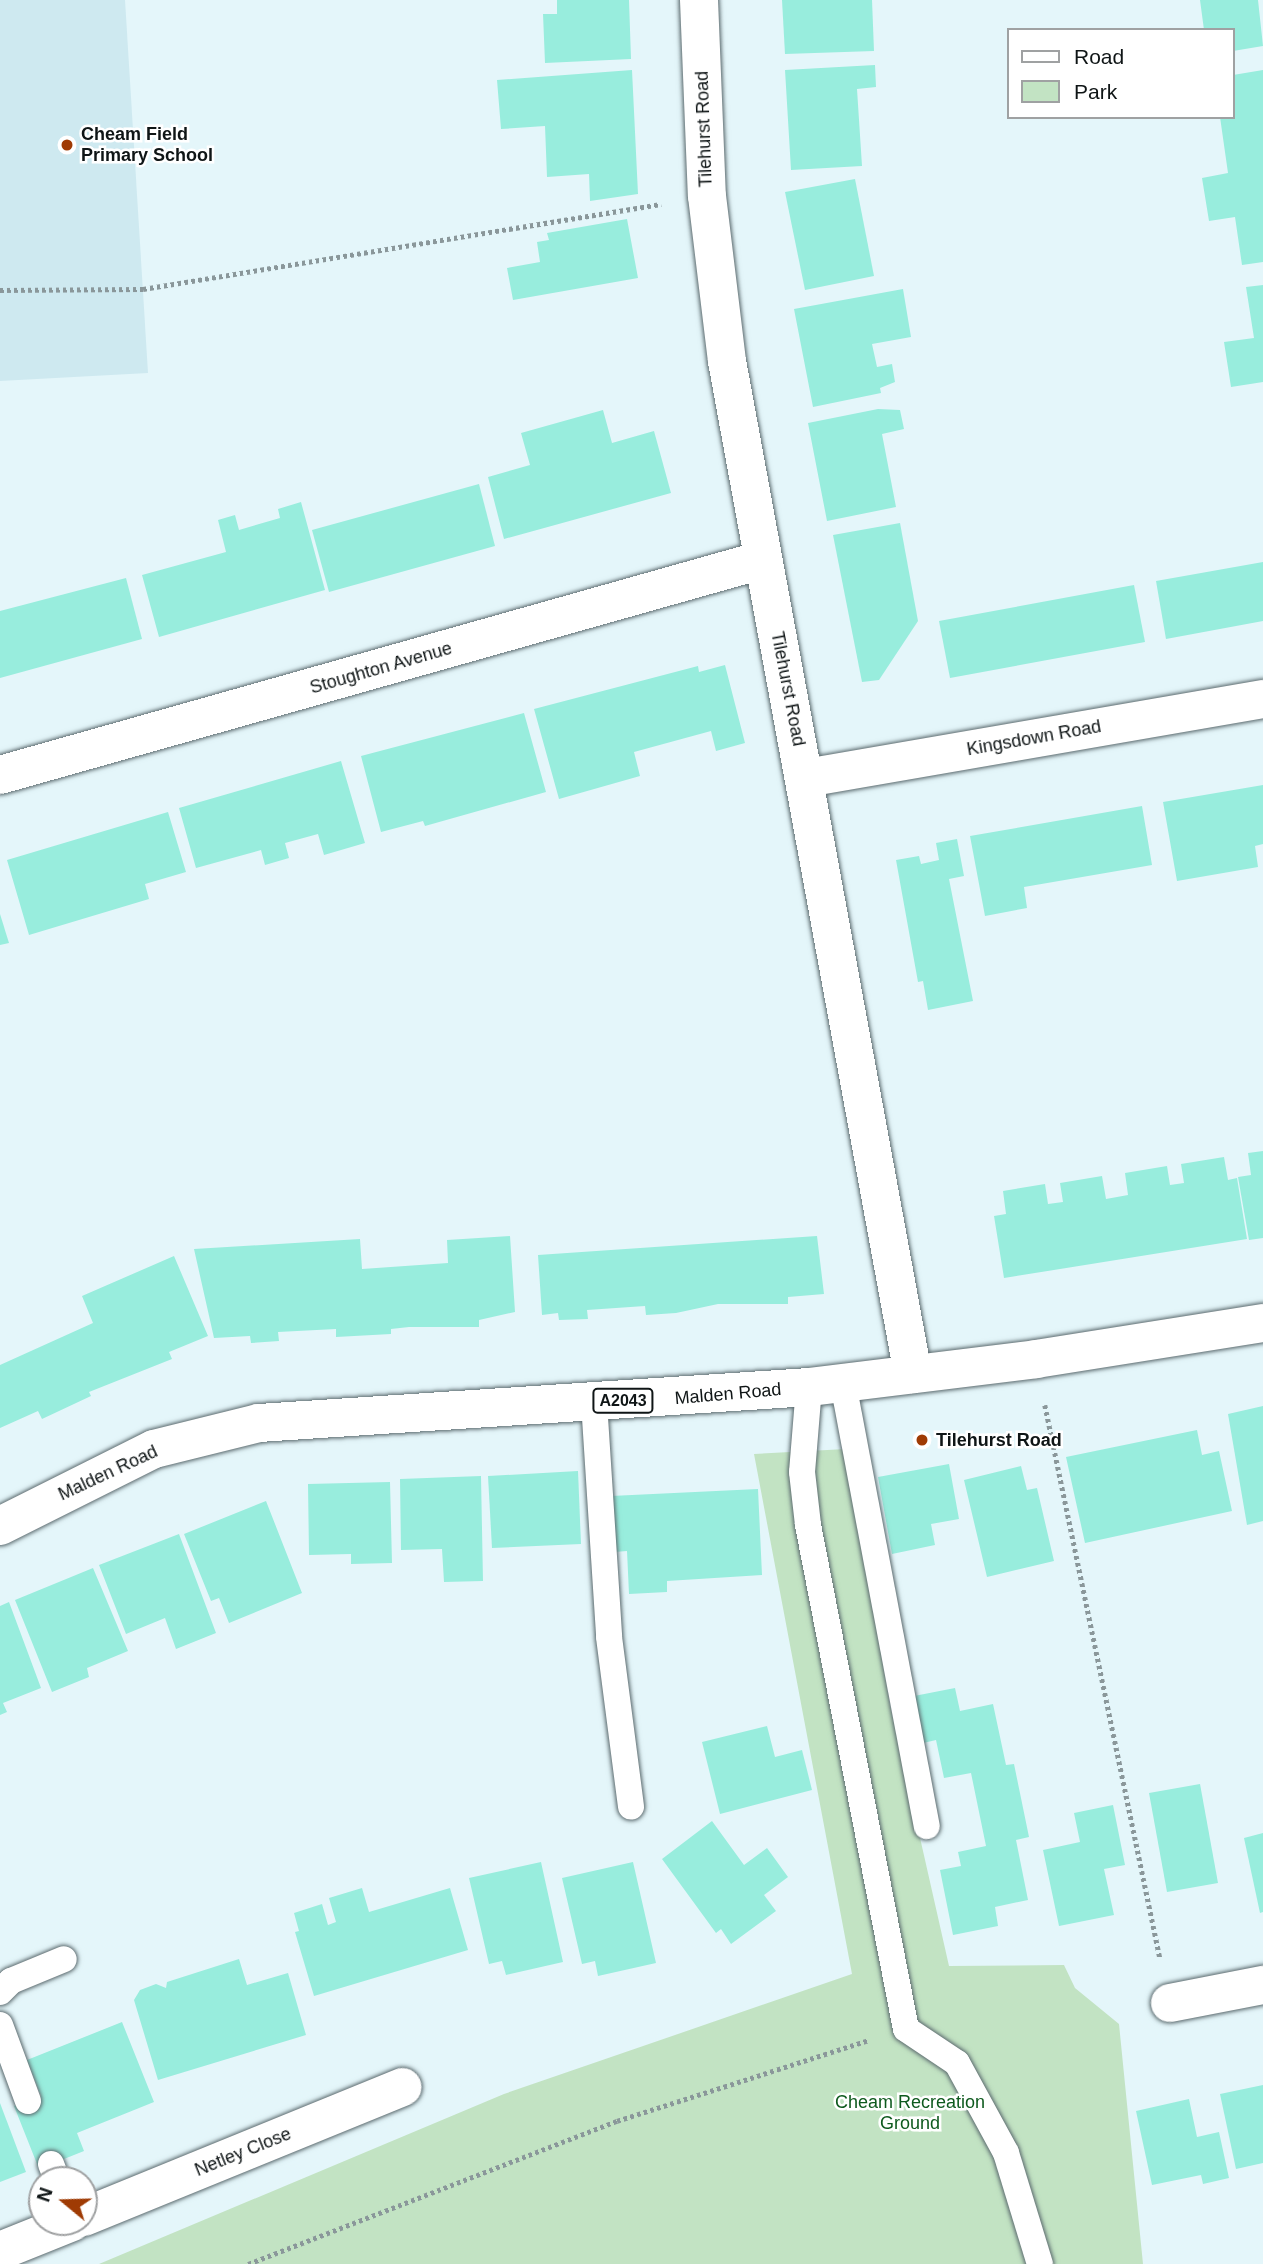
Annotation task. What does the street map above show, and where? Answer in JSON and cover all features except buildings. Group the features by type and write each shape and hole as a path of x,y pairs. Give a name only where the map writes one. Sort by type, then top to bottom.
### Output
{"street":[{"name":"Tilehurst Road","path":"699,0 707,196 727,361 762,560 806,778 913,1374"},
{"name":"Stoughton Avenue","path":"0,775 762,560"},
{"name":"Kingsdown Road","path":"806,778 1263,699"},
{"name":"Malden Road","path":"0,1525 154,1449 259,1423 826,1385 1035,1359 1263,1323"},
{"path":"1170,2003 1263,1985"},
{"name":"Netley Close","path":"98,2211 403,2087"},
{"path":"0,2251 37,2236"}],"lane":[{"path":"826,1385 927,1826"},
{"path":"826,1385 802,1472 808,1525 906,2029 957,2063 1006,2153 1040,2264"},
{"path":"594,1402 609,1637 631,1807"},
{"path":"0,1992 11,1981 64,1959"},
{"path":"0,2025 28,2101"}],"path":[{"path":"0,290 143,289 707,196"},
{"path":"1035,1359 1170,2003"},
{"path":"248,2264 617,2121 906,2029"}],"shaded area":[{"name":"Cheam Field Primary School","path":"0,0 125,0 148,373 0,381"}],"green space":[{"name":"Cheam Recreation Ground","path":"846,1449 890,1705 949,1966 1064,1965 1075,1988 1119,2024 1143,2264 99,2264 504,2094 852,1974 754,1454"}],"place":[{"name":"Cheam Field Primary School","path":"67,145"},
{"name":"Tilehurst Road","path":"922,1440"}]}
